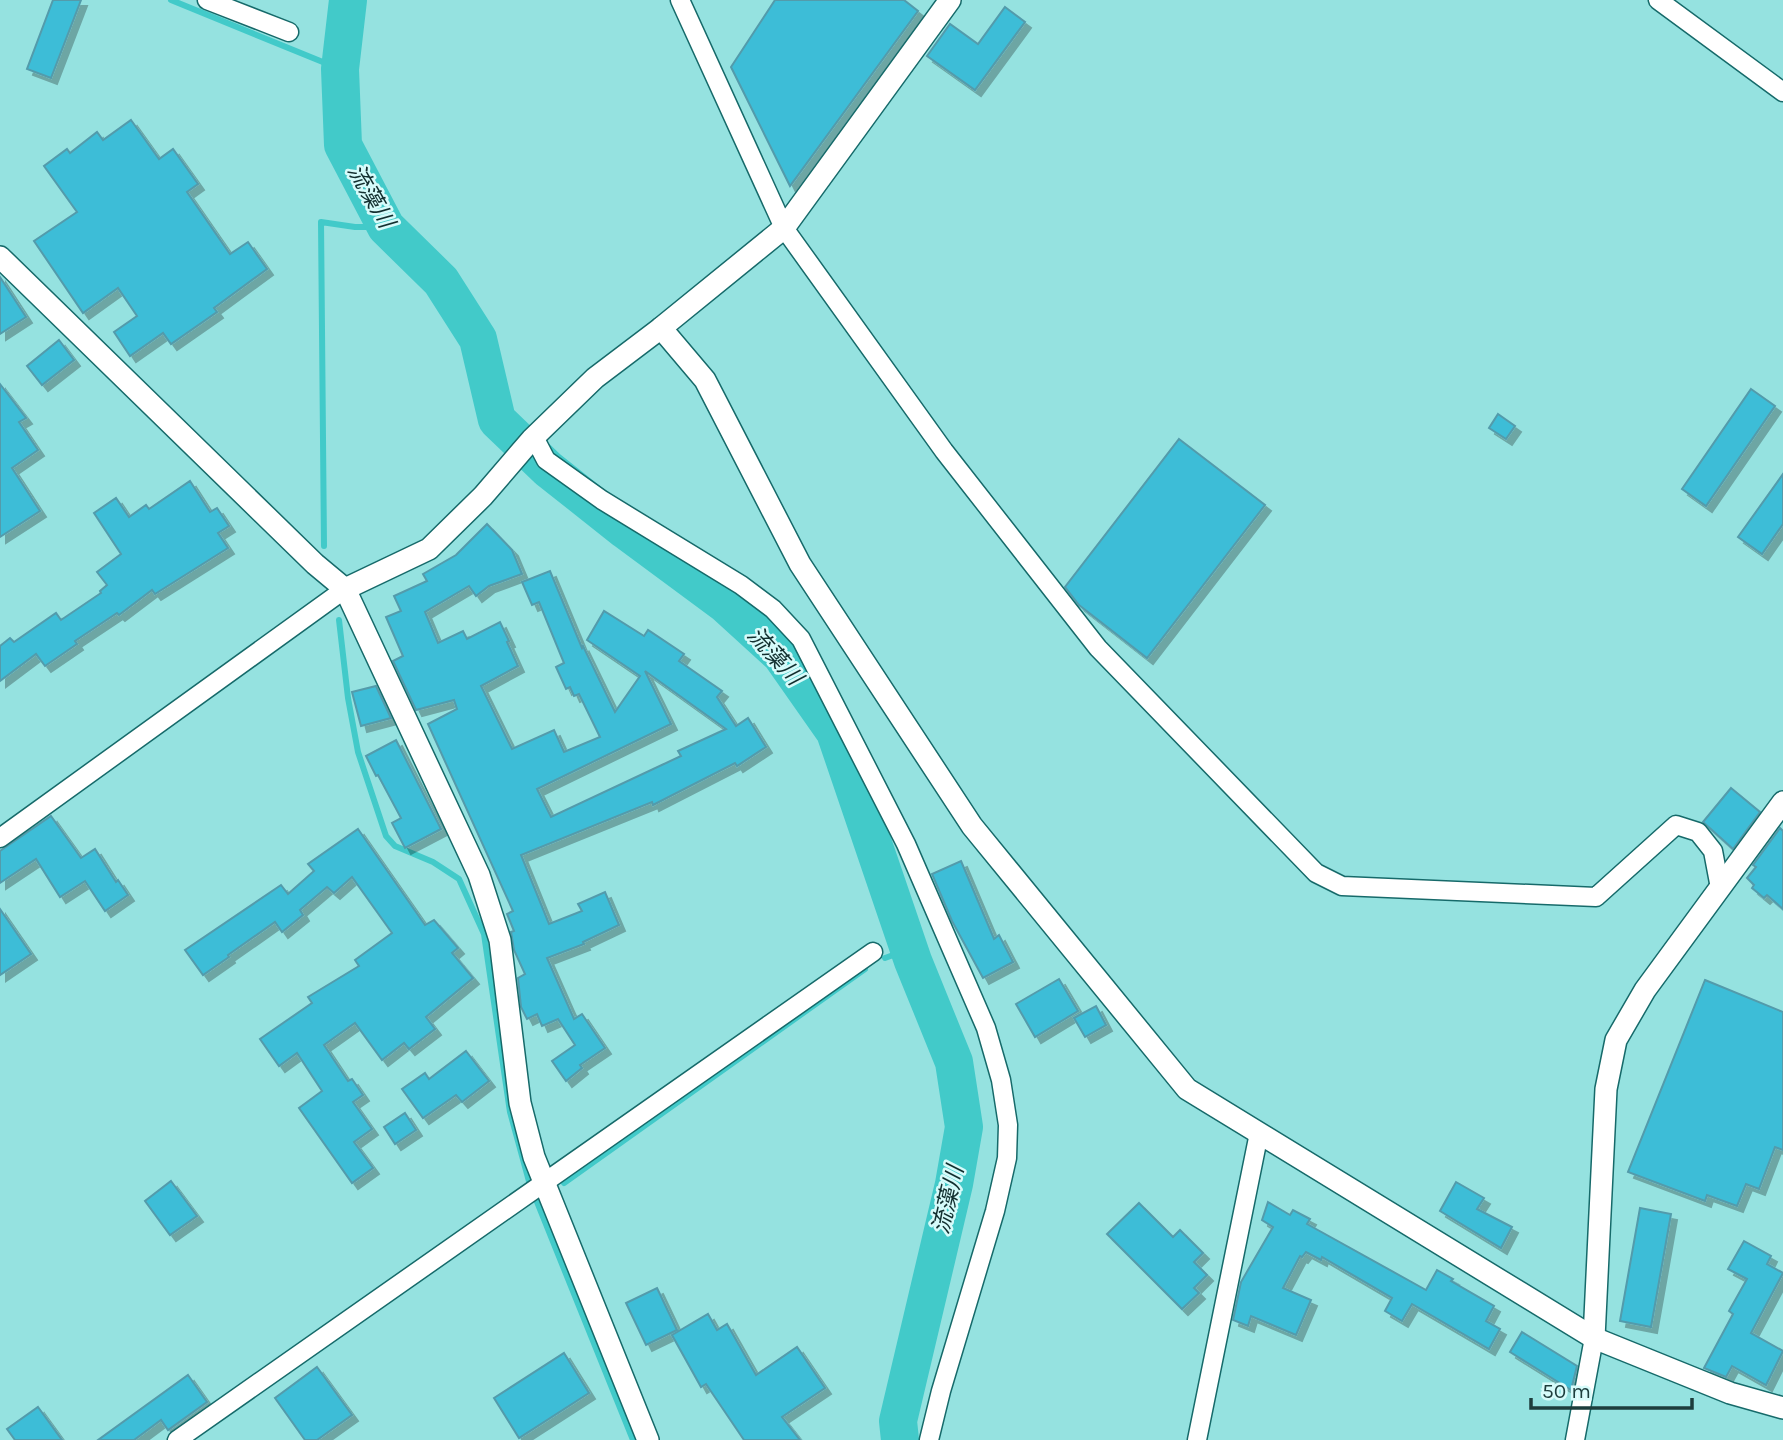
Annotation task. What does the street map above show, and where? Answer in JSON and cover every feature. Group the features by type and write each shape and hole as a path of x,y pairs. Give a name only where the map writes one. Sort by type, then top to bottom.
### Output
{"street":[{"path":"207,0 289,32"},
{"path":"680,0 784,228 944,451 1098,649 1316,873 1342,886 1596,897 1676,825 1698,832 1713,851 1720,888"},
{"path":"0,838 345,589 429,549 482,496 533,438 594,378 661,328 784,228 950,0"},
{"path":"1658,0 1783,92"},
{"path":"0,257 315,564 345,589 479,876 500,940 520,1103 534,1157 534,1189 648,1440"},
{"path":"661,328 705,380 800,564 972,826 1196,1095 1594,1338 1730,1393 1783,1408"},
{"path":"533,438 546,460 602,500 741,585 773,609 801,639 906,844 986,1028 1001,1080 1008,1125 1007,1158 995,1211 929,1440"},
{"path":"1575,1440 1594,1338 1606,1089 1616,1040 1645,990 1783,802"},
{"path":"177,1440 873,952"},
{"path":"1197,1440 1259,1133"}],"building":[{"path":"53,0 81,0 51,78 27,69"},
{"path":"775,0 904,0 918,11 790,186 731,67"},
{"path":"1005,7 1025,22 975,90 927,56 950,24 978,44"},
{"path":"131,120 159,159 173,149 198,184 187,192 230,254 248,242 267,269 214,308 217,312 171,344 163,333 130,356 114,332 137,316 118,288 83,313 34,241 77,212 44,166 67,149 70,153 97,132 103,140"},
{"path":"0,277 26,317 0,334"},
{"path":"59,340 74,360 42,385 27,366"},
{"path":"0,384 26,418 19,422 38,450 12,468 40,511 0,537"},
{"path":"1751,389 1775,406 1706,506 1682,489"},
{"path":"1498,414 1515,426 1506,439 1489,428"},
{"path":"1179,439 1265,505 1147,658 1079,605 1065,587"},
{"path":"1783,474 1783,524 1762,554 1738,537"},
{"path":"190,481 210,512 217,508 229,526 218,533 228,548 155,594 152,590 119,615 117,613 75,641 77,644 45,666 36,654 0,681 0,646 10,638 14,642 56,613 61,620 101,593 107,585 97,572 121,554 94,513 116,498 129,517 146,505 149,509"},
{"path":"487,524 512,550 522,574 489,586 476,596 469,586 425,612 438,643 463,631 467,639 500,622 518,666 481,686 512,749 554,730 564,752 600,737 579,694 574,696 570,687 566,689 556,667 564,663 539,602 532,605 522,582 550,571 582,648 583,646 615,712 640,676 587,640 604,611 644,636 648,630 684,654 679,661 722,691 717,697 736,726 748,718 766,747 737,766 735,763 653,805 652,802 521,855 549,924 582,911 578,904 605,892 619,925 583,942 584,944 547,958 574,1019 582,1014 605,1048 580,1065 582,1068 566,1081 552,1061 575,1045 558,1019 542,1026 537,1014 527,1019 521,1007 518,978 525,974 514,950 511,932 514,931 507,914 513,911 428,724 457,709 454,700 416,710 393,661 403,656 386,617 401,611 394,596 427,581 423,574 456,555","holes":["645,671 726,729 678,751 681,756 551,817 537,789 671,724"]},
{"path":"376,686 391,718 361,726 352,692"},
{"path":"396,740 441,829 405,848 392,823 401,818 366,756"},
{"path":"1731,788 1760,812 1733,849 1703,822"},
{"path":"51,816 81,858 95,849 116,882 118,880 128,895 105,911 85,881 60,897 36,859 0,883 0,851"},
{"path":"1780,828 1783,831 1783,909 1767,895 1764,898 1752,888 1754,885 1747,878 1756,867 1753,865"},
{"path":"358,829 425,925 434,920 458,948 452,953 473,978 426,1017 435,1029 409,1049 404,1043 382,1060 355,1023 324,1045 348,1081 352,1079 363,1095 353,1102 372,1129 354,1142 373,1168 352,1183 299,1108 322,1091 297,1053 279,1066 260,1039 312,1003 308,997 359,966 355,960 392,933 352,877 334,893 327,887 300,910 303,915 282,932 275,922 203,975 185,950 281,885 288,894 314,871 308,864"},
{"path":"961,861 994,939 999,935 1013,962 983,978 952,921 932,874"},
{"path":"0,909 31,954 0,975"},
{"path":"1059,979 1078,1011 1035,1037 1016,1004"},
{"path":"1705,980 1783,1012 1783,1150 1775,1147 1759,1189 1746,1184 1737,1206 1707,1195 1705,1201 1628,1172"},
{"path":"1096,1006 1106,1025 1085,1037 1074,1018"},
{"path":"466,1051 489,1081 462,1102 456,1095 423,1118 402,1089 425,1073 429,1079"},
{"path":"405,1113 416,1130 395,1144 384,1127"},
{"path":"171,1181 197,1216 170,1235 145,1201"},
{"path":"1456,1182 1484,1198 1477,1209 1512,1227 1501,1248 1440,1211"},
{"path":"1268,1202 1290,1215 1293,1210 1310,1219 1307,1224 1426,1290 1437,1270 1494,1306 1486,1321 1500,1329 1489,1349 1412,1304 1402,1321 1385,1311 1392,1298 1322,1257 1321,1260 1306,1252 1300,1256 1283,1288 1311,1300 1296,1335 1251,1316 1248,1326 1233,1320 1241,1282 1273,1227 1262,1220"},
{"path":"1139,1203 1173,1237 1180,1230 1203,1253 1194,1262 1207,1275 1194,1288 1199,1293 1182,1309 1107,1234"},
{"path":"1640,1208 1671,1214 1651,1327 1620,1321"},
{"path":"1744,1241 1771,1256 1767,1264 1783,1273 1751,1333 1783,1351 1766,1385 1732,1366 1726,1377 1704,1368 1733,1314 1729,1311 1747,1279 1728,1269"},
{"path":"657,1288 677,1330 646,1345 626,1303"},
{"path":"708,1314 717,1330 727,1324 756,1375 797,1347 825,1388 782,1417 800,1440 744,1440 706,1384 701,1387 672,1335"},
{"path":"1522,1332 1577,1366 1571,1390 1510,1352"},
{"path":"564,1353 589,1393 519,1438 494,1398"},
{"path":"317,1367 352,1415 317,1440 305,1440 275,1398"},
{"path":"188,1375 207,1402 168,1430 161,1420 134,1440 98,1440"},
{"path":"38,1407 62,1440 15,1440 7,1429"}],"waterway":[{"path":"171,0 340,69"},
{"name":"流藻川","path":"348,0 340,69 343,145 386,227 441,281 478,339 497,420 548,469 725,604 781,655 835,732 913,961 954,1062 964,1127 954,1184 898,1421 900,1440"},
{"path":"324,546 321,222 355,227 386,227"},
{"path":"339,620 348,698 358,752 386,836 395,846 433,862 459,879 484,934 510,1112 530,1185"},
{"path":"885,958 896,954 913,961"},
{"path":"564,1183 865,969"},
{"path":"537,1202 633,1440"}]}
